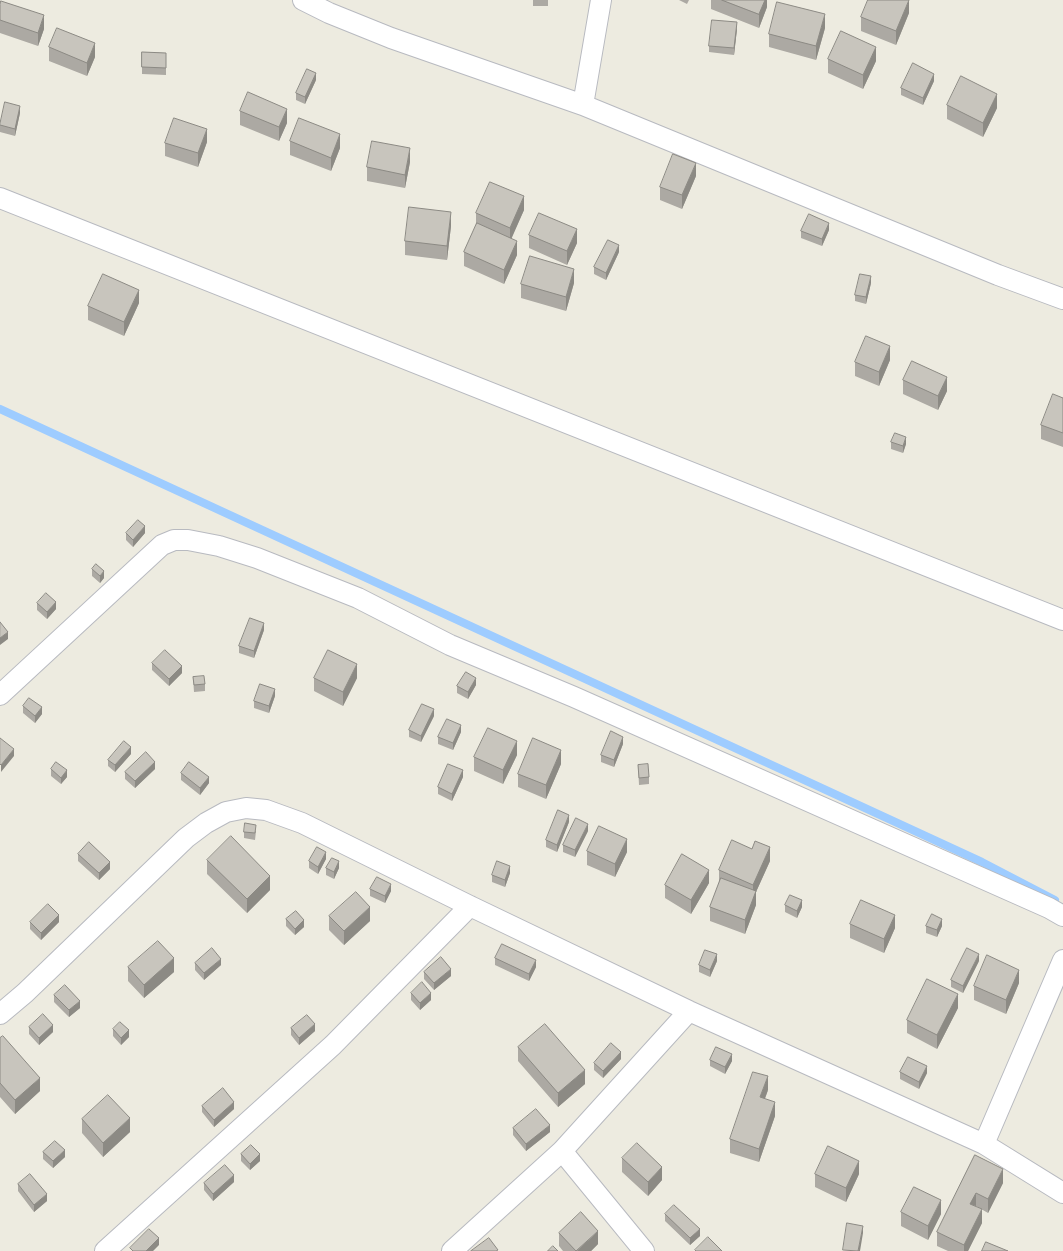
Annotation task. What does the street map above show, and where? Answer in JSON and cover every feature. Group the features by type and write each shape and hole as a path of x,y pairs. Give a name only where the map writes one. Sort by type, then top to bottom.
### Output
{"street":[{"path":"303,0 328,13 391,38 583,104 998,276 1063,299"},
{"path":"583,104 601,0"},
{"path":"0,198 1063,620"},
{"path":"0,695 162,545 174,540 188,540 219,546 257,558 358,598 450,645 574,697 1040,904 1063,916"},
{"path":"0,1014 186,838 206,823 226,812 246,808 266,810 302,823 689,1011 984,1144 1063,1192"},
{"path":"105,1251 333,1045 470,906"},
{"path":"984,1144 1063,960"},
{"path":"452,1251 562,1151 689,1011"},
{"path":"562,1151 644,1251"}],"building":[{"path":"722,0 765,0 759,14"},
{"path":"868,0 909,0 896,31 861,17"},
{"path":"1,1 44,15 38,33 0,20"},
{"path":"777,2 825,14 816,46 769,34"},
{"path":"712,20 737,22 734,48 709,46"},
{"path":"57,28 95,43 87,63 49,47"},
{"path":"841,31 876,47 863,75 828,59"},
{"path":"142,52 166,53 166,68 142,67"},
{"path":"913,63 934,74 923,98 901,88"},
{"path":"307,69 316,73 305,97 296,93"},
{"path":"961,76 997,94 983,123 947,105"},
{"path":"248,92 287,109 279,127 240,111"},
{"path":"5,102 20,106 15,129 0,125"},
{"path":"174,118 207,129 198,153 165,143"},
{"path":"299,118 340,134 331,158 290,141"},
{"path":"372,141 410,148 405,175 367,167"},
{"path":"673,154 696,163 682,195 660,187"},
{"path":"490,182 524,196 510,228 476,213"},
{"path":"409,207 451,212 447,246 405,241"},
{"path":"539,213 577,229 567,251 529,235"},
{"path":"809,214 829,223 822,239 801,231"},
{"path":"477,223 517,241 504,270 464,252"},
{"path":"608,240 619,245 606,273 594,267"},
{"path":"530,256 574,269 566,297 521,284"},
{"path":"103,274 139,290 124,322 88,306"},
{"path":"860,274 871,276 866,297 855,295"},
{"path":"866,336 890,346 879,372 855,362"},
{"path":"912,361 947,377 938,396 903,380"},
{"path":"1053,394 1063,398 1063,433 1041,425"},
{"path":"895,433 906,437 903,446 891,442"},
{"path":"138,520 145,526 133,540 126,533"},
{"path":"96,564 104,571 100,576 92,569"},
{"path":"46,593 56,602 47,612 37,603"},
{"path":"250,618 264,623 254,651 239,646"},
{"path":"0,622 8,632 0,638"},
{"path":"165,650 182,666 169,679 152,663"},
{"path":"328,650 357,664 343,692 314,678"},
{"path":"466,672 476,678 468,692 457,686"},
{"path":"204,676 205,684 194,685 193,677"},
{"path":"260,684 275,689 269,706 254,701"},
{"path":"29,698 42,707 35,716 23,706"},
{"path":"422,704 434,709 421,736 409,730"},
{"path":"447,719 461,725 453,743 438,737"},
{"path":"488,728 517,741 503,770 474,757"},
{"path":"611,731 623,737 614,760 601,755"},
{"path":"0,738 14,749 1,765 0,764"},
{"path":"533,738 561,750 546,785 518,774"},
{"path":"124,741 131,747 115,765 108,760"},
{"path":"146,752 155,762 135,781 125,772"},
{"path":"56,762 67,770 61,778 51,769"},
{"path":"189,762 209,777 200,788 181,773"},
{"path":"448,764 463,770 452,794 438,787"},
{"path":"648,764 649,777 639,778 638,765"},
{"path":"558,810 569,815 557,845 546,840"},
{"path":"576,818 588,824 575,850 563,845"},
{"path":"245,823 256,825 255,833 244,832"},
{"path":"599,826 627,839 615,864 587,851"},
{"path":"231,836 270,876 247,899 207,860"},
{"path":"732,840 752,849 755,841 770,847 753,885 719,870"},
{"path":"89,842 110,862 99,873 78,854"},
{"path":"317,847 326,852 318,867 309,861"},
{"path":"682,854 709,870 691,900 665,885"},
{"path":"332,858 339,861 334,872 326,868"},
{"path":"497,861 510,866 505,880 492,875"},
{"path":"377,877 391,884 385,896 370,889"},
{"path":"721,878 756,891 745,920 710,907"},
{"path":"356,892 370,907 344,931 329,916"},
{"path":"790,895 802,900 797,911 785,905"},
{"path":"861,900 895,915 884,939 850,924"},
{"path":"48,904 59,915 41,933 30,922"},
{"path":"296,911 304,920 295,929 286,919"},
{"path":"932,914 942,919 937,930 926,926"},
{"path":"158,941 174,958 144,985 128,967"},
{"path":"502,944 536,960 529,974 495,958"},
{"path":"212,948 221,959 204,973 195,963"},
{"path":"967,948 979,954 963,986 951,980"},
{"path":"705,950 717,954 710,970 699,965"},
{"path":"987,955 1019,970 1006,1000 974,986"},
{"path":"441,957 451,969 434,983 424,972"},
{"path":"927,979 958,994 937,1035 907,1020"},
{"path":"422,982 431,993 420,1003 411,993"},
{"path":"65,985 80,1001 69,1010 54,995"},
{"path":"43,1014 53,1025 39,1038 29,1027"},
{"path":"307,1015 315,1024 299,1038 291,1028"},
{"path":"120,1022 129,1030 121,1038 113,1029"},
{"path":"545,1024 585,1070 558,1093 518,1047"},
{"path":"3,1036 40,1078 15,1100 0,1083 0,1038"},
{"path":"611,1043 621,1052 603,1071 594,1063"},
{"path":"716,1047 732,1054 725,1067 710,1060"},
{"path":"908,1057 927,1066 919,1082 900,1072"},
{"path":"753,1072 768,1076 760,1097 775,1102 759,1149 730,1139"},
{"path":"223,1088 234,1102 214,1120 202,1106"},
{"path":"108,1095 130,1118 103,1143 82,1119"},
{"path":"536,1109 550,1125 526,1144 513,1128"},
{"path":"55,1141 65,1150 53,1161 43,1152"},
{"path":"637,1143 662,1167 648,1182 622,1158"},
{"path":"251,1145 260,1154 250,1164 241,1154"},
{"path":"828,1146 859,1161 846,1188 815,1174"},
{"path":"975,1155 1003,1169 988,1199 976,1193 970,1204 982,1209 964,1245 937,1232"},
{"path":"225,1165 234,1175 213,1194 204,1183"},
{"path":"30,1174 47,1194 34,1205 18,1184"},
{"path":"914,1187 941,1200 928,1226 901,1212"},
{"path":"674,1205 700,1229 690,1238 665,1214"},
{"path":"581,1212 598,1231 576,1251 559,1233"},
{"path":"847,1223 863,1226 858,1251 843,1250"},
{"path":"149,1229 159,1238 146,1251 133,1251 130,1248"},
{"path":"708,1237 722,1251 695,1250"},
{"path":"489,1238 498,1250 471,1251"},
{"path":"986,1242 1008,1251 982,1251"},
{"path":"553,1246 558,1251 548,1251"}],"waterway":[{"path":"0,409 982,862 1055,900"}]}
